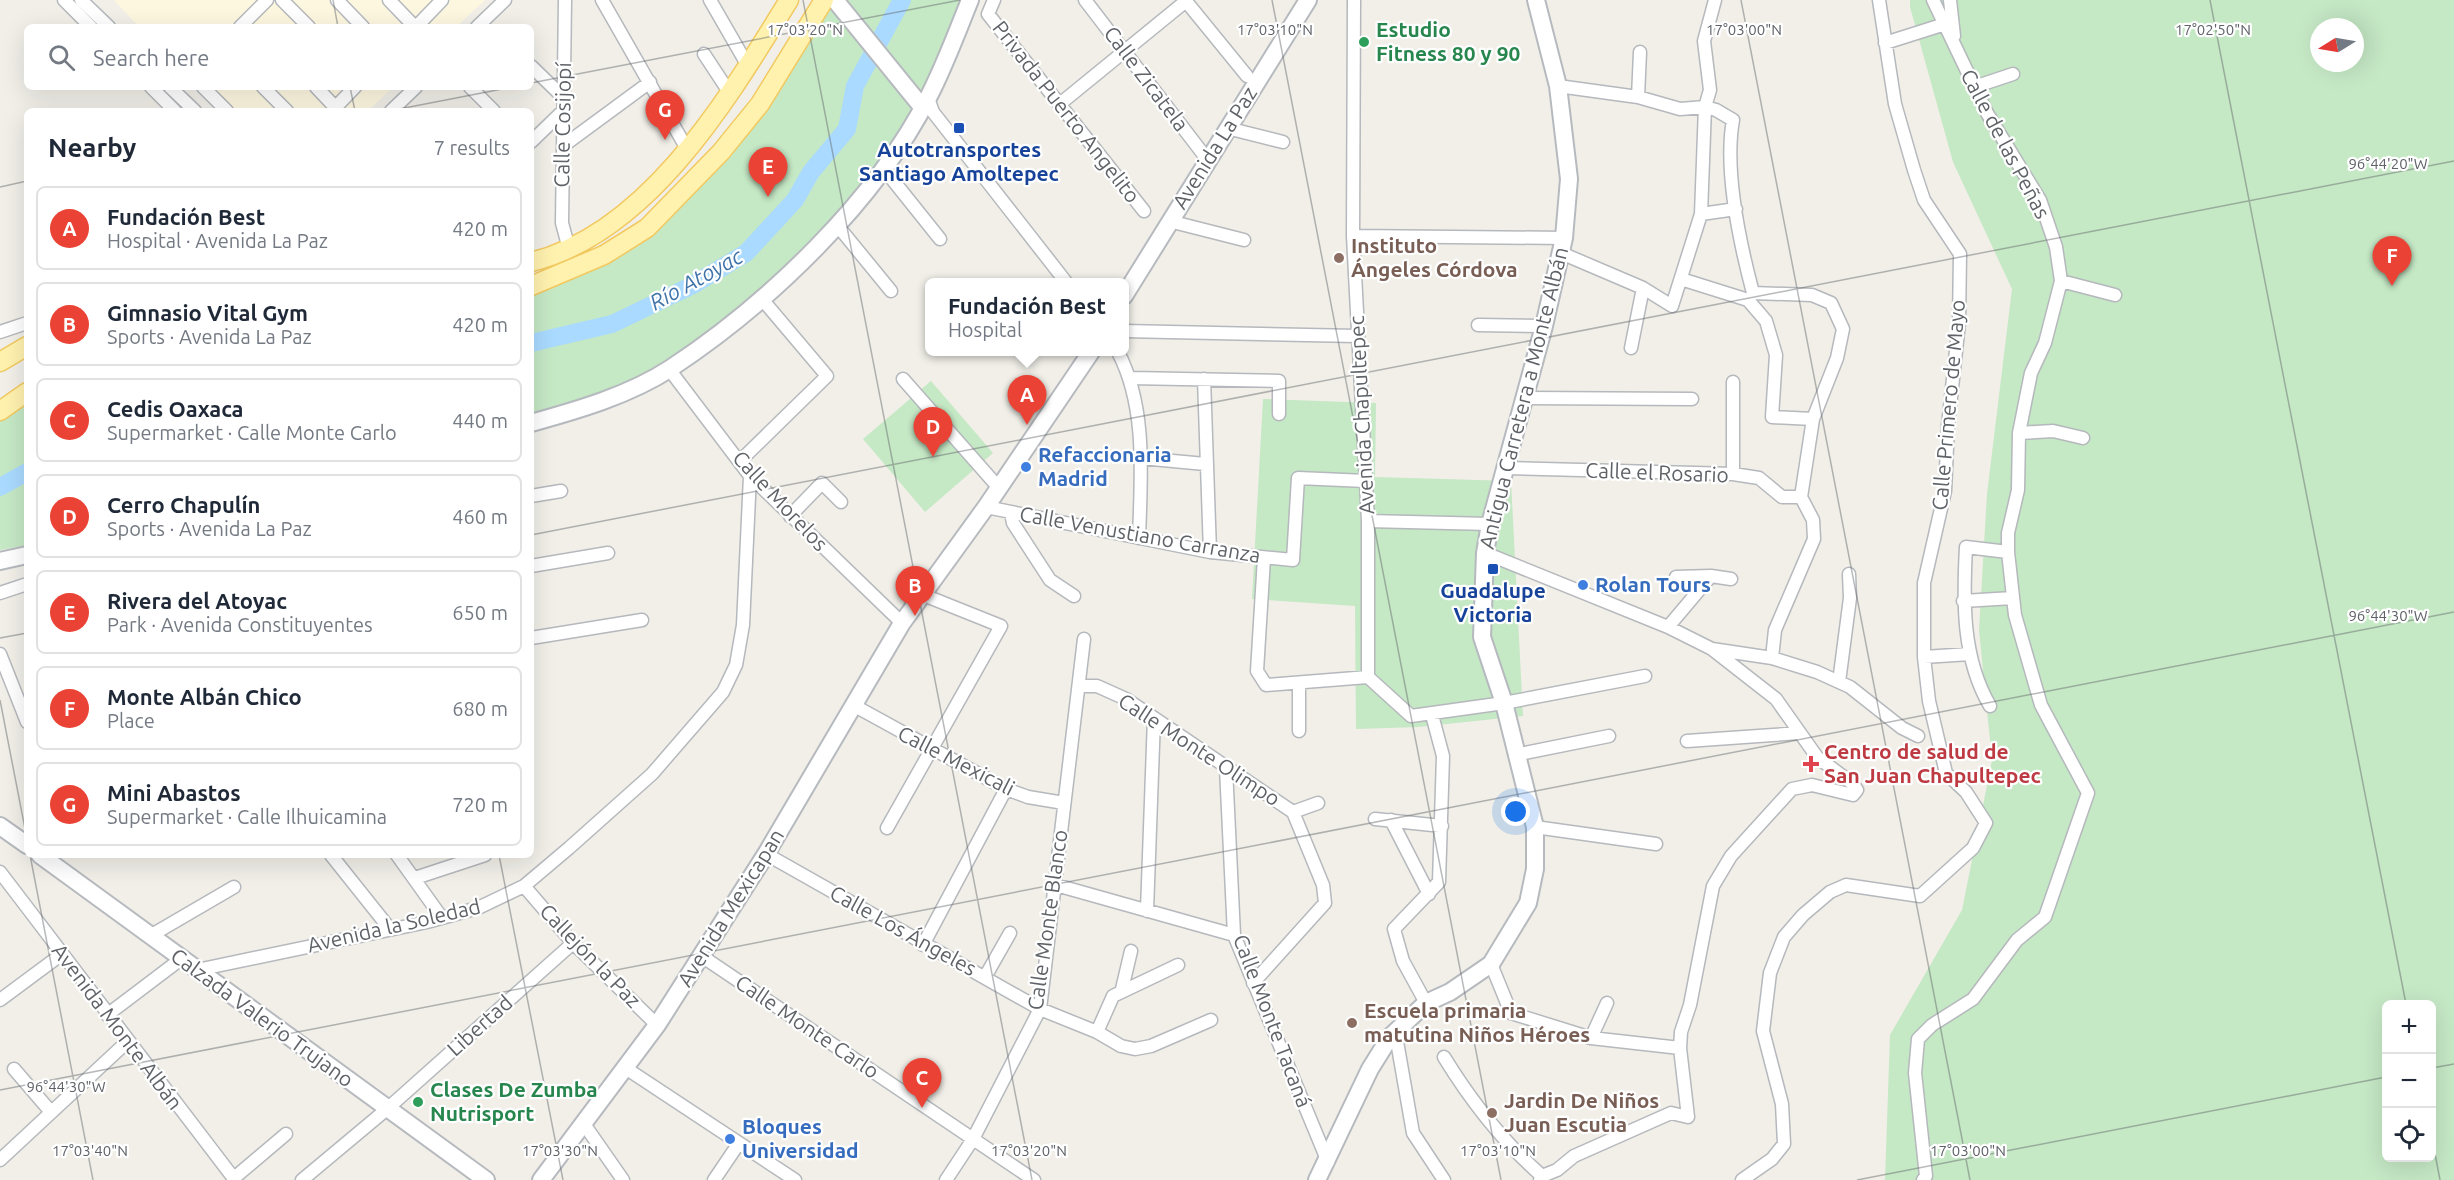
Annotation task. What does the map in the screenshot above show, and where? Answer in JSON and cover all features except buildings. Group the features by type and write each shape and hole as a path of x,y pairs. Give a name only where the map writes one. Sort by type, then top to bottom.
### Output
{"main road":[{"path":"534,261 569,249 638,205 731,95 789,0"},
{"path":"534,285 604,255 647,228 714,160 760,104 824,0"},
{"path":"0,362 24,348"},
{"path":"0,411 24,394"}],"street":[{"path":"64,0 88,24"},
{"path":"81,0 106,24"},
{"path":"243,24 267,0"},
{"path":"282,0 306,24"},
{"path":"337,0 360,24"},
{"path":"389,0 413,24"},
{"path":"419,24 442,0"},
{"path":"485,24 505,0"},
{"name":"Calle Cosijopí","path":"566,0 562,223 569,249"},
{"path":"602,0 687,149"},
{"path":"710,0 748,66"},
{"path":"835,0 914,88"},
{"path":"848,0 1063,278"},
{"path":"534,422 605,400 669,369 762,299 837,225 884,169 928,106 970,0"},
{"name":"Privada Puerto Angelito","path":"994,0 988,14 1061,103 1144,211"},
{"name":"Calle Zicatela","path":"1085,0 1207,159"},
{"path":"1061,103 1186,0 1247,76"},
{"name":"Avenida La Paz","path":"1129,289 1169,220 1308,0"},
{"name":"Avenida Chapultepec","path":"1354,0 1353,236 1368,521 1368,677"},
{"name":"Antigua Carretera a Monte Albán","path":"1317,1180 1328,1162 1370,1070 1395,1030 1426,1003 1450,992 1491,964 1528,903 1535,869 1534,827 1526,787 1515,755 1504,704 1482,637 1485,553 1490,524 1544,326 1562,246 1569,179 1558,86 1536,0"},
{"path":"1353,236 1562,246 1643,288 1672,306 1701,214 1705,107 1710,90 1704,41 1715,0"},
{"name":"Calle Primero de Mayo","path":"1742,1180 1772,1159 1784,1144 1782,1104 1763,1031 1770,973 1784,937 1803,915 1830,892 1846,885 1920,896 1972,848 1986,823 1966,792 1946,773 1929,701 1924,657 1924,583 1945,491 1948,425 1959,323 1960,254 1924,200 1895,104 1879,0"},
{"name":"Calle de las Peñas","path":"1924,1178 1915,1073 1918,1039 1932,1025 1973,999 2017,940 2045,917 2088,793 2041,705 2015,615 2008,552 2008,533 2018,490 2019,433 2031,373 2045,343 2061,281 2056,247 2040,200 1974,87 1933,0"},
{"path":"1950,0 1956,49"},
{"path":"250,17 256,24"},
{"path":"1885,43 1944,24"},
{"path":"1638,97 1640,52"},
{"path":"704,54 731,95"},
{"path":"534,69 564,104 534,139"},
{"path":"1974,87 2008,75"},
{"path":"563,146 650,82"},
{"path":"1558,86 1638,97 1680,109 1705,107 1716,110 1733,120 1731,134 1736,209 1750,297 1766,321 1776,355 1772,417 1813,419"},
{"path":"154,90 171,107 177,90"},
{"path":"178,90 193,108"},
{"path":"206,90 224,108"},
{"path":"267,90 284,108"},
{"path":"318,90 332,108"},
{"path":"334,108 352,90"},
{"path":"400,108 414,90"},
{"path":"473,90 491,108"},
{"path":"1227,128 1283,142"},
{"path":"884,169 940,239"},
{"path":"1701,214 1736,209"},
{"path":"1169,220 1244,240"},
{"path":"837,225 891,291"},
{"path":"1681,279 1750,297 1812,295 1832,303 1843,329 1837,358 1813,419 1801,496 1813,520 1814,539 1775,630 1772,658"},
{"path":"2061,281 2115,295"},
{"path":"1630,348 1643,288"},
{"path":"740,461 827,376 762,299"},
{"path":"0,332 24,324"},
{"path":"1478,325 1544,326"},
{"path":"1129,331 1358,336"},
{"path":"902,623 986,507 1088,356"},
{"path":"1120,356 1131,378 1141,458 1139,538"},
{"name":"Calle Morelos","path":"669,369 750,476 902,623"},
{"path":"1131,378 1279,381 1279,414"},
{"path":"903,379 999,488"},
{"path":"1204,379 1205,464 1210,552"},
{"path":"1733,382 1733,474"},
{"path":"1526,398 1692,399"},
{"path":"2019,433 2053,431 2083,438"},
{"path":"1141,458 1205,464"},
{"name":"Calle el Rosario","path":"1507,468 1733,474 1759,478 1782,497 1801,496"},
{"name":"Avenida la Soledad","path":"197,970 442,918 496,901 524,886 652,774 723,692 736,665 743,625 750,476"},
{"name":"Calle Venustiano Carranza","path":"986,507 1210,552 1293,560 1298,478 1366,481"},
{"path":"790,516 822,483 842,502"},
{"path":"534,496 555,492"},
{"path":"1011,513 1013,523 1050,580 1074,596"},
{"path":"1368,521 1490,524"},
{"path":"1990,706 1977,684 1970,654 1964,601 1966,547 2008,552"},
{"path":"534,565 608,553"},
{"path":"1444,1057 1474,1102 1518,1155 1541,1178 1557,1170 1574,1156 1671,1113 1688,1117 1680,1048 1681,1032 1693,994 1713,886 1731,856 1792,789 1812,785 1847,795 1853,795 1857,790 1854,784 1817,757 1776,699 1712,649 1668,627 1485,553"},
{"path":"0,561 24,556"},
{"path":"1264,558 1257,671 1266,685 1368,677 1411,716 1504,704 1645,676"},
{"path":"1839,682 1851,598 1849,574"},
{"path":"1668,627 1711,576"},
{"path":"1676,578 1711,576 1731,579"},
{"path":"0,593 24,585"},
{"path":"887,828 1001,626 921,594"},
{"path":"1964,601 2013,598"},
{"path":"534,638 642,620"},
{"name":"Avenida Mexicapan","path":"540,1180 627,1069 657,1025 766,854 902,623"},
{"name":"Calle Monte Blanco","path":"946,1180 972,1139 1040,1009 1084,639"},
{"path":"1712,649 1772,658 1817,672 1839,682 1918,736"},
{"path":"0,654 24,714"},
{"path":"1924,657 1970,654"},
{"path":"1299,684 1299,731"},
{"name":"Calle Monte Olimpo","path":"1080,686 1097,687 1126,699 1293,812 1323,885 1325,903 1253,982"},
{"name":"Calle Mexicali","path":"853,705 1006,789 1028,797 1064,803"},
{"path":"1426,1003 1403,961 1394,929 1439,882 1443,756 1432,715"},
{"path":"1147,911 1154,718"},
{"path":"1687,741 1800,733"},
{"path":"1515,755 1609,736"},
{"name":"Calle Monte Tacaná","path":"1226,768 1234,935 1328,1162"},
{"path":"923,945 1006,789"},
{"path":"1293,812 1318,803"},
{"path":"1375,819 1442,826"},
{"path":"1391,820 1429,894"},
{"name":"Calzada Valerio Trujano","path":"0,826 24,843"},
{"path":"1534,827 1656,844"},
{"name":"Calle Los Ángeles","path":"766,854 923,945 1040,1009 1097,1032 1121,1046 1135,1049 1151,1046 1211,1020"},
{"name":"Calzada Valerio Trujano","path":"45,858 486,1180"},
{"path":"333,858 390,929"},
{"path":"399,858 442,918"},
{"path":"415,878 476,858"},
{"name":"Avenida Monte Albán","path":"0,872 234,1179"},
{"path":"1056,885 1234,935"},
{"name":"Callejón la Paz","path":"524,886 573,943 657,1025"},
{"path":"150,936 234,887"},
{"path":"985,977 1010,933"},
{"name":"Libertad","path":"302,1180 387,1109 573,943"},
{"path":"1122,989 1131,951"},
{"path":"0,1000 62,954"},
{"name":"Calle Monte Carlo","path":"700,955 1034,1180"},
{"path":"107,1015 181,959"},
{"path":"1491,964 1511,1013 1591,1038 1680,1048"},
{"path":"1097,1032 1113,996 1122,989 1178,965"},
{"path":"1591,1038 1606,1003"},
{"path":"1395,1030 1413,1134 1444,1180"},
{"path":"0,1160 128,1041"},
{"path":"14,1069 51,1112"},
{"path":"627,1069 795,1180"},
{"path":"584,1124 623,1180"},
{"path":"234,1179 286,1134"},
{"path":"714,1180 740,1143"}],"shaded area":[{"path":"114,0 485,0 459,24 136,24"},
{"path":"199,90 390,90 371,108 215,108"}],"green space":[{"path":"823,0 969,0 928,98 837,225 669,369 534,420 534,284 647,228 760,104"},
{"path":"1910,0 2454,0 2454,1180 1885,1180 1890,1035 1962,910 1992,760 1979,630 1987,494 2012,289 1953,162"},
{"path":"931,381 993,453 925,512 863,439"},
{"path":"24,395 24,546 0,550 0,413"},
{"path":"1263,399 1376,403 1375,477 1511,481 1523,716 1418,727 1356,729 1355,606 1252,599"}],"waterway":[{"name":"Río Atoyac","path":"534,342 612,324 691,286 746,253 795,200 811,172 847,129 855,86 902,0"},
{"name":"Río Atoyac","path":"0,487 24,474"}],"place":[{"name":"Estudio Fitness 80 y 90","path":"1364,42"},
{"name":"Autotransportes Santiago Amoltepec","path":"959,128"},
{"name":"Mini Abastos","path":"665,140"},
{"name":"Rivera del Atoyac","path":"768,197"},
{"name":"Instituto Ángeles Córdova","path":"1339,258"},
{"name":"Monte Albán Chico","path":"2392,286"},
{"name":"Fundación Best","path":"1027,425"},
{"name":"Cerro Chapulín","path":"933,457"},
{"name":"Refaccionaria Madrid","path":"1026,467"},
{"name":"Guadalupe Victoria","path":"1493,569"},
{"name":"Rolan Tours","path":"1583,585"},
{"name":"Gimnasio Vital Gym","path":"915,616"},
{"name":"Centro de salud de San Juan Chapultepec","path":"1811,764"},
{"name":"Escuela primaria matutina Niños Héroes","path":"1352,1023"},
{"name":"Clases De Zumba Nutrisport","path":"418,1102"},
{"name":"Cedis Oaxaca","path":"922,1108"},
{"name":"Jardin De Niños Juan Escutia","path":"1492,1113"},
{"name":"Bloques Universidad","path":"730,1139"}]}
